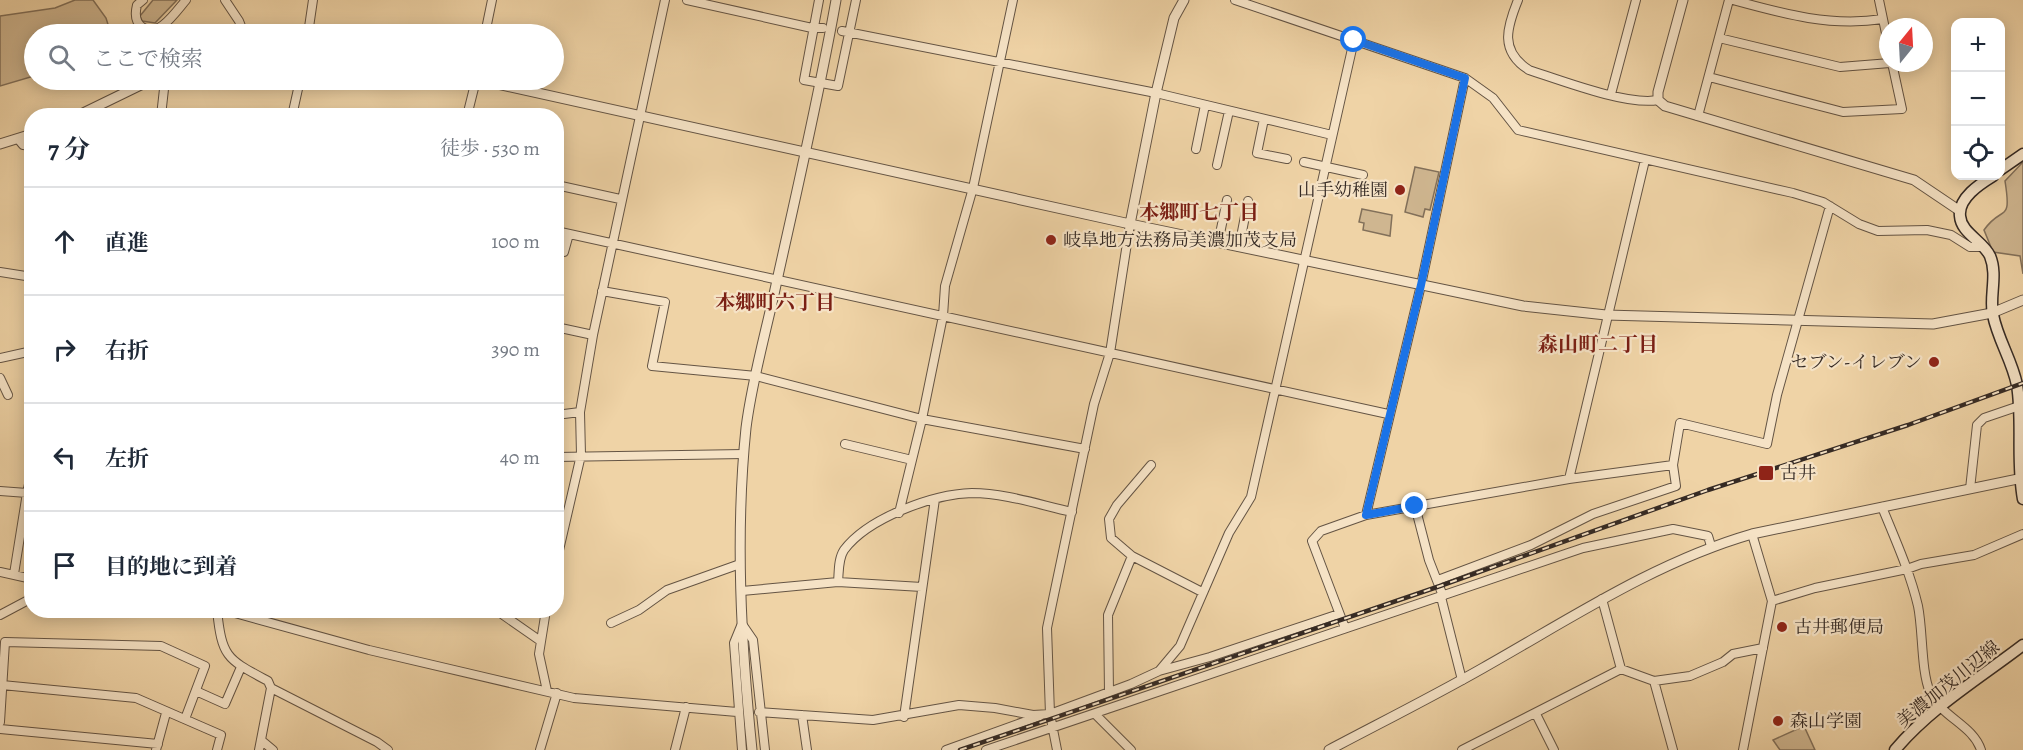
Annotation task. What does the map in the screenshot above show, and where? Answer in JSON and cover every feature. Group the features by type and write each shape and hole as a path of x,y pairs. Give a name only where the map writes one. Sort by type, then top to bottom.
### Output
{"main road":[{"path":"2005,167 2023,154"},
{"path":"1987,180 1972,189 1960,211 1963,225 1990,256 1992,313 1998,337 2013,371 2020,405 2023,499"},
{"name":"美濃加茂川辺線","path":"1895,750 1908,734 2023,645"}],"street":[{"path":"140,24 137,21 137,5 143,0"},
{"path":"164,24 186,0"},
{"path":"225,0 240,24"},
{"path":"309,24 313,0"},
{"path":"487,24 492,0"},
{"path":"564,528 581,455 580,412 610,243 665,0"},
{"path":"687,0 812,28 823,28"},
{"path":"732,9 738,0"},
{"path":"819,0 804,80 838,86 846,32 856,0"},
{"path":"752,750 746,691 740,564 744,454 756,376 821,84 836,0"},
{"path":"899,513 922,419 943,316 945,286 973,188 1013,0"},
{"path":"1056,749 1047,714 1047,628 1094,404 1110,353 1156,93 1174,18 1184,0"},
{"path":"1235,0 1465,78 1493,98 1518,130 1793,193 1830,206 1859,224 1878,231 1927,230 1951,236 1970,247 1983,247"},
{"path":"1518,0 1507,28 1511,51 1519,64 1529,70 1611,94 1647,102 1658,100"},
{"path":"1611,94 1636,0"},
{"path":"1658,100 1683,0"},
{"path":"1698,116 1731,0 1814,21 1840,23 1879,19"},
{"path":"1879,0 1883,18"},
{"path":"846,32 1156,93 1332,135"},
{"path":"1719,38 1840,67 1879,64"},
{"path":"1159,671 1180,646 1229,533 1251,497 1354,40"},
{"path":"1709,77 1843,112 1880,112 1902,109 1893,72"},
{"path":"1366,515 1388,414 1421,285 1465,78"},
{"path":"93,108 130,90"},
{"path":"162,108 164,90"},
{"path":"294,108 298,90"},
{"path":"469,108 474,90"},
{"path":"525,90 1218,243 1523,306 1606,315 1933,324 1992,313 2023,300"},
{"path":"1658,100 1665,106 1914,180 1960,211"},
{"path":"1196,149 1205,105"},
{"path":"1217,165 1229,111"},
{"path":"1264,119 1257,153 1287,159"},
{"path":"0,144 24,137"},
{"path":"18,139 24,145"},
{"path":"1569,479 1606,315 1645,160"},
{"path":"1304,162 1363,175"},
{"path":"564,187 620,198"},
{"path":"1218,243 1227,200"},
{"path":"1239,247 1248,201"},
{"path":"1438,580 1531,545 1593,514 1676,486 1673,465 1680,423 1767,444 1778,395 1830,206"},
{"path":"564,233 1110,353 1277,387 1388,414"},
{"path":"564,252 569,234"},
{"path":"0,272 24,276"},
{"path":"603,291 664,302 652,366 756,376 922,419 1085,449"},
{"path":"564,329 593,335"},
{"path":"0,358 24,353"},
{"path":"0,378 8,395"},
{"path":"1970,489 1977,425 1984,418 2020,405"},
{"path":"564,414 580,412"},
{"path":"845,444 912,460"},
{"path":"564,456 744,454"},
{"path":"1151,465 1117,505 1109,519 1111,538 1132,556 1202,592"},
{"path":"1345,628 1312,541 1321,531 1366,515 1569,479 1673,465"},
{"path":"1329,750 1462,680 1602,599 1711,546 1752,534 2021,478"},
{"path":"0,490 24,488"},
{"path":"838,582 843,552 863,532 899,513 935,499 966,494 990,495 1072,512"},
{"path":"904,717 935,499"},
{"path":"1415,506 1429,560 1438,580 1462,680"},
{"path":"1882,507 1907,569 1918,607 1930,691 1940,708 1978,740 1981,750"},
{"path":"14,574 24,516"},
{"path":"986,750 1052,727 1096,715 1583,548 1673,528 1708,536 1711,546"},
{"path":"1743,750 1772,602 1752,534"},
{"path":"1772,602 1815,588 1921,564 1974,555 2023,534"},
{"path":"1109,692 1108,615 1132,556"},
{"path":"611,623 639,610 667,590 740,564"},
{"path":"0,572 24,577"},
{"path":"742,591 838,582 922,588"},
{"path":"1602,599 1621,669"},
{"path":"0,615 24,602"},
{"path":"946,750 1109,692 1159,671 1210,657 1339,614"},
{"path":"218,618 222,648 241,667 268,681 271,688 259,750"},
{"path":"253,618 369,650 557,693 608,702 737,712"},
{"path":"507,618 539,640"},
{"path":"544,618 539,640 539,654 548,691"},
{"path":"742,624 734,643 737,712 742,750"},
{"path":"742,624 753,640 759,712 765,750"},
{"path":"0,722 6,642 160,646 206,666 185,720"},
{"path":"1462,750 1621,669 1654,681 1690,676 1723,662 1733,654 1763,648"},
{"path":"196,691 225,704 241,667"},
{"path":"1654,681 1673,750"},
{"path":"2,685 136,698 221,735 217,750"},
{"path":"271,688 377,742 388,750"},
{"path":"540,750 557,693"},
{"path":"759,712 873,720 904,717 958,705 1047,714"},
{"path":"675,750 686,707"},
{"path":"0,729 157,747 166,713"},
{"path":"1536,714 1554,750"},
{"path":"802,715 807,750"},
{"path":"1096,715 1131,750"},
{"path":"261,740 273,750"}],"shaded area":[{"path":"75,0 93,0 108,24 24,24 24,79 0,86 0,16 55,8"},
{"path":"153,0 177,0 155,23 142,21 140,16"},
{"path":"2023,162 2023,274 2020,256 1993,252 1984,230 2006,209 2005,181"},
{"path":"1415,167 1439,172 1430,210 1425,209 1423,217 1405,212"},
{"path":"1362,209 1392,215 1390,236 1363,230 1364,223 1359,222"},
{"path":"1804,726 1815,750 1780,750 1773,740"}],"railway":[{"path":"960,750 1440,586 1708,490 1908,425 2023,383"}],"place":[{"name":"山手幼稚園","path":"1400,190"},
{"name":"岐阜地方法務局美濃加茂支局","path":"1051,240"},
{"name":"セブン-イレブン","path":"1934,362"},
{"name":"古井","path":"1766,473"},
{"name":"古井郵便局","path":"1782,627"},
{"name":"森山学園","path":"1778,721"}],"district":[{"name":"本郷町七丁目","path":"1199,212"},
{"name":"本郷町六丁目","path":"775,302"},
{"name":"森山町二丁目","path":"1598,344"}],"route":[{"path":"1354,40 1408,56 1465,78 1421,285 1369,492 1366,515 1415,506"}]}
